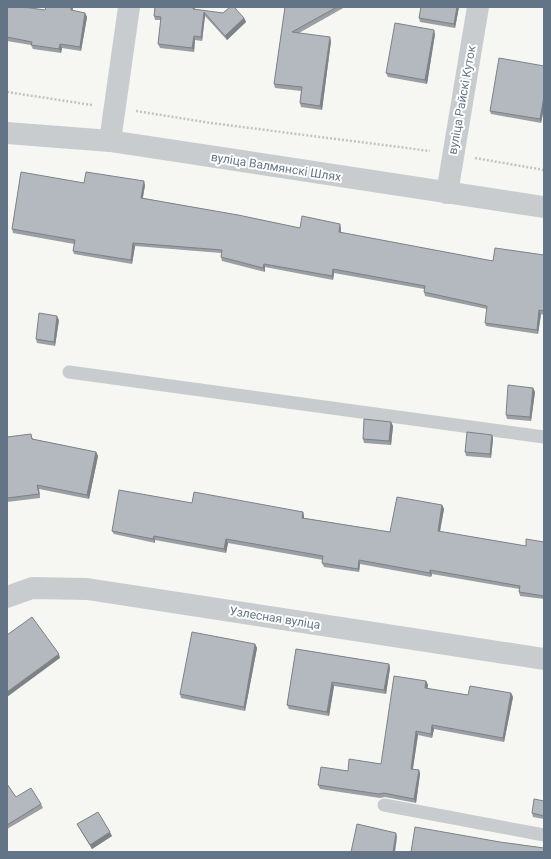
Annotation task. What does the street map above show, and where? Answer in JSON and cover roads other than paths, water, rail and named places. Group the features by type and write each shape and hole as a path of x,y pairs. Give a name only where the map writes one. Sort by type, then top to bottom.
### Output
{"street":[{"path":"110,141 129,7"},
{"name":"вуліца Райскі Куток","path":"447,193 478,7"},
{"name":"вуліца Валмянскі Шлях","path":"7,133 110,141 544,207"},
{"name":"Узлесная вуліца","path":"7,597 32,588 86,589 544,659"}],"lane":[{"path":"68,372 544,436"},
{"path":"384,805 544,835"}]}
